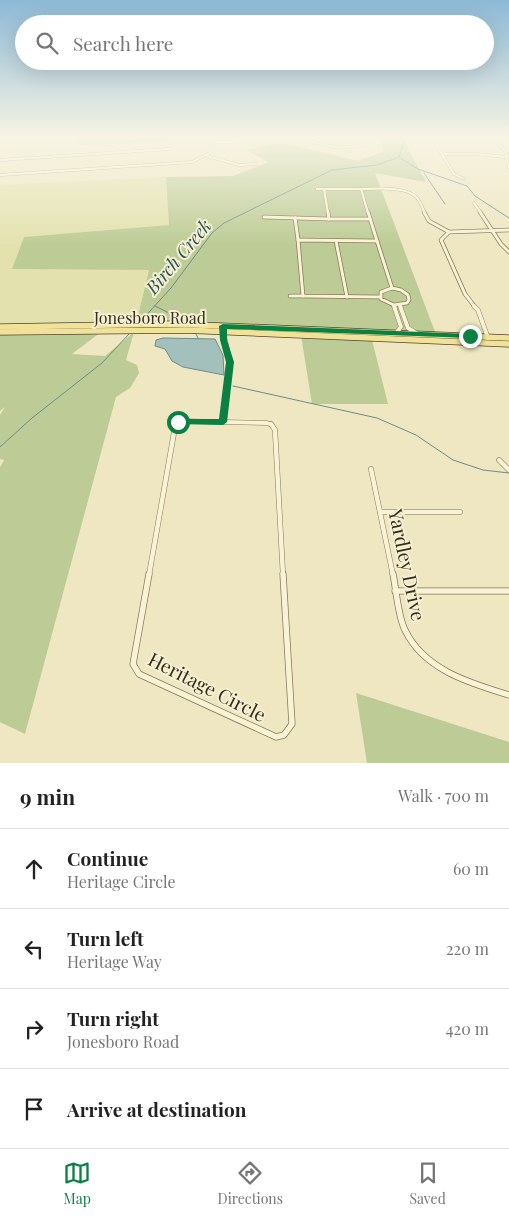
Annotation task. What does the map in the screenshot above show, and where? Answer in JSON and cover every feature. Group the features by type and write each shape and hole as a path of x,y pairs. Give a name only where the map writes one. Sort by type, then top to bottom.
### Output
{"main road":[{"name":"Jonesboro Road","path":"0,327 154,324 223,329 489,339 509,338"},
{"name":"Jonesboro Road","path":"0,332 223,329 416,333 489,339 509,344"}],"street":[{"path":"0,175 22,174"},
{"path":"454,174 464,179"},
{"path":"317,189 393,189 408,192 416,196 429,220 450,232 509,230"},
{"path":"324,189 329,218"},
{"path":"361,189 392,288"},
{"path":"474,203 501,244 509,252"},
{"path":"264,217 370,219"},
{"path":"296,218 303,296"},
{"path":"450,232 441,240 441,244 465,294 478,310 489,339"},
{"path":"298,240 377,241"},
{"path":"336,241 347,297"},
{"path":"290,296 380,297 387,303 394,305 407,303 409,298 401,290 392,288 381,292 380,297"},
{"path":"394,305 400,327 396,333"},
{"path":"400,305 408,328 416,333"},
{"path":"223,329 230,362 223,422"},
{"name":"Heritage Circle","path":"182,421 223,422 271,424 275,430 292,724 285,735 278,737 272,737 139,674 133,664 175,427 182,421"},
{"path":"498,460 509,470"},
{"name":"Yardley Drive","path":"371,469 404,629 414,646 429,661 447,673 509,695"},
{"path":"380,512 460,512"},
{"path":"395,591 509,591"}],"green space":[{"path":"239,174 375,174 437,337 371,336 388,404 312,404 300,329 134,332 149,270 12,269 24,237 169,225 166,177 233,176"},
{"path":"378,174 422,174 426,182"},
{"path":"166,177 169,225 24,237 12,269 149,269 134,332 0,332 0,185"},
{"path":"0,332 101,332 72,354 105,356 134,332 126,360 137,365 139,373 130,388 116,397 25,734 0,722 0,467 4,460 0,459 0,415 5,407 0,411"},
{"path":"356,693 509,742 509,763 367,763"}],"water":[{"path":"163,338 215,339 223,355 224,375 183,367 172,361 165,349 155,346 156,340"}],"waterway":[{"name":"Birch Creek","path":"140,322 171,288 212,233 224,223 325,174"},
{"path":"424,174 445,204"},
{"path":"431,174 467,186 475,196 509,218"},
{"path":"155,306 185,321"},
{"name":"Birch Creek","path":"0,447 32,418 102,363 129,334"},
{"path":"196,334 198,338"},
{"path":"233,386 377,418 416,435 453,460 483,470 509,473"}],"route":[{"path":"178,422 223,422 230,362 224,340 223,326 470,336"}]}
